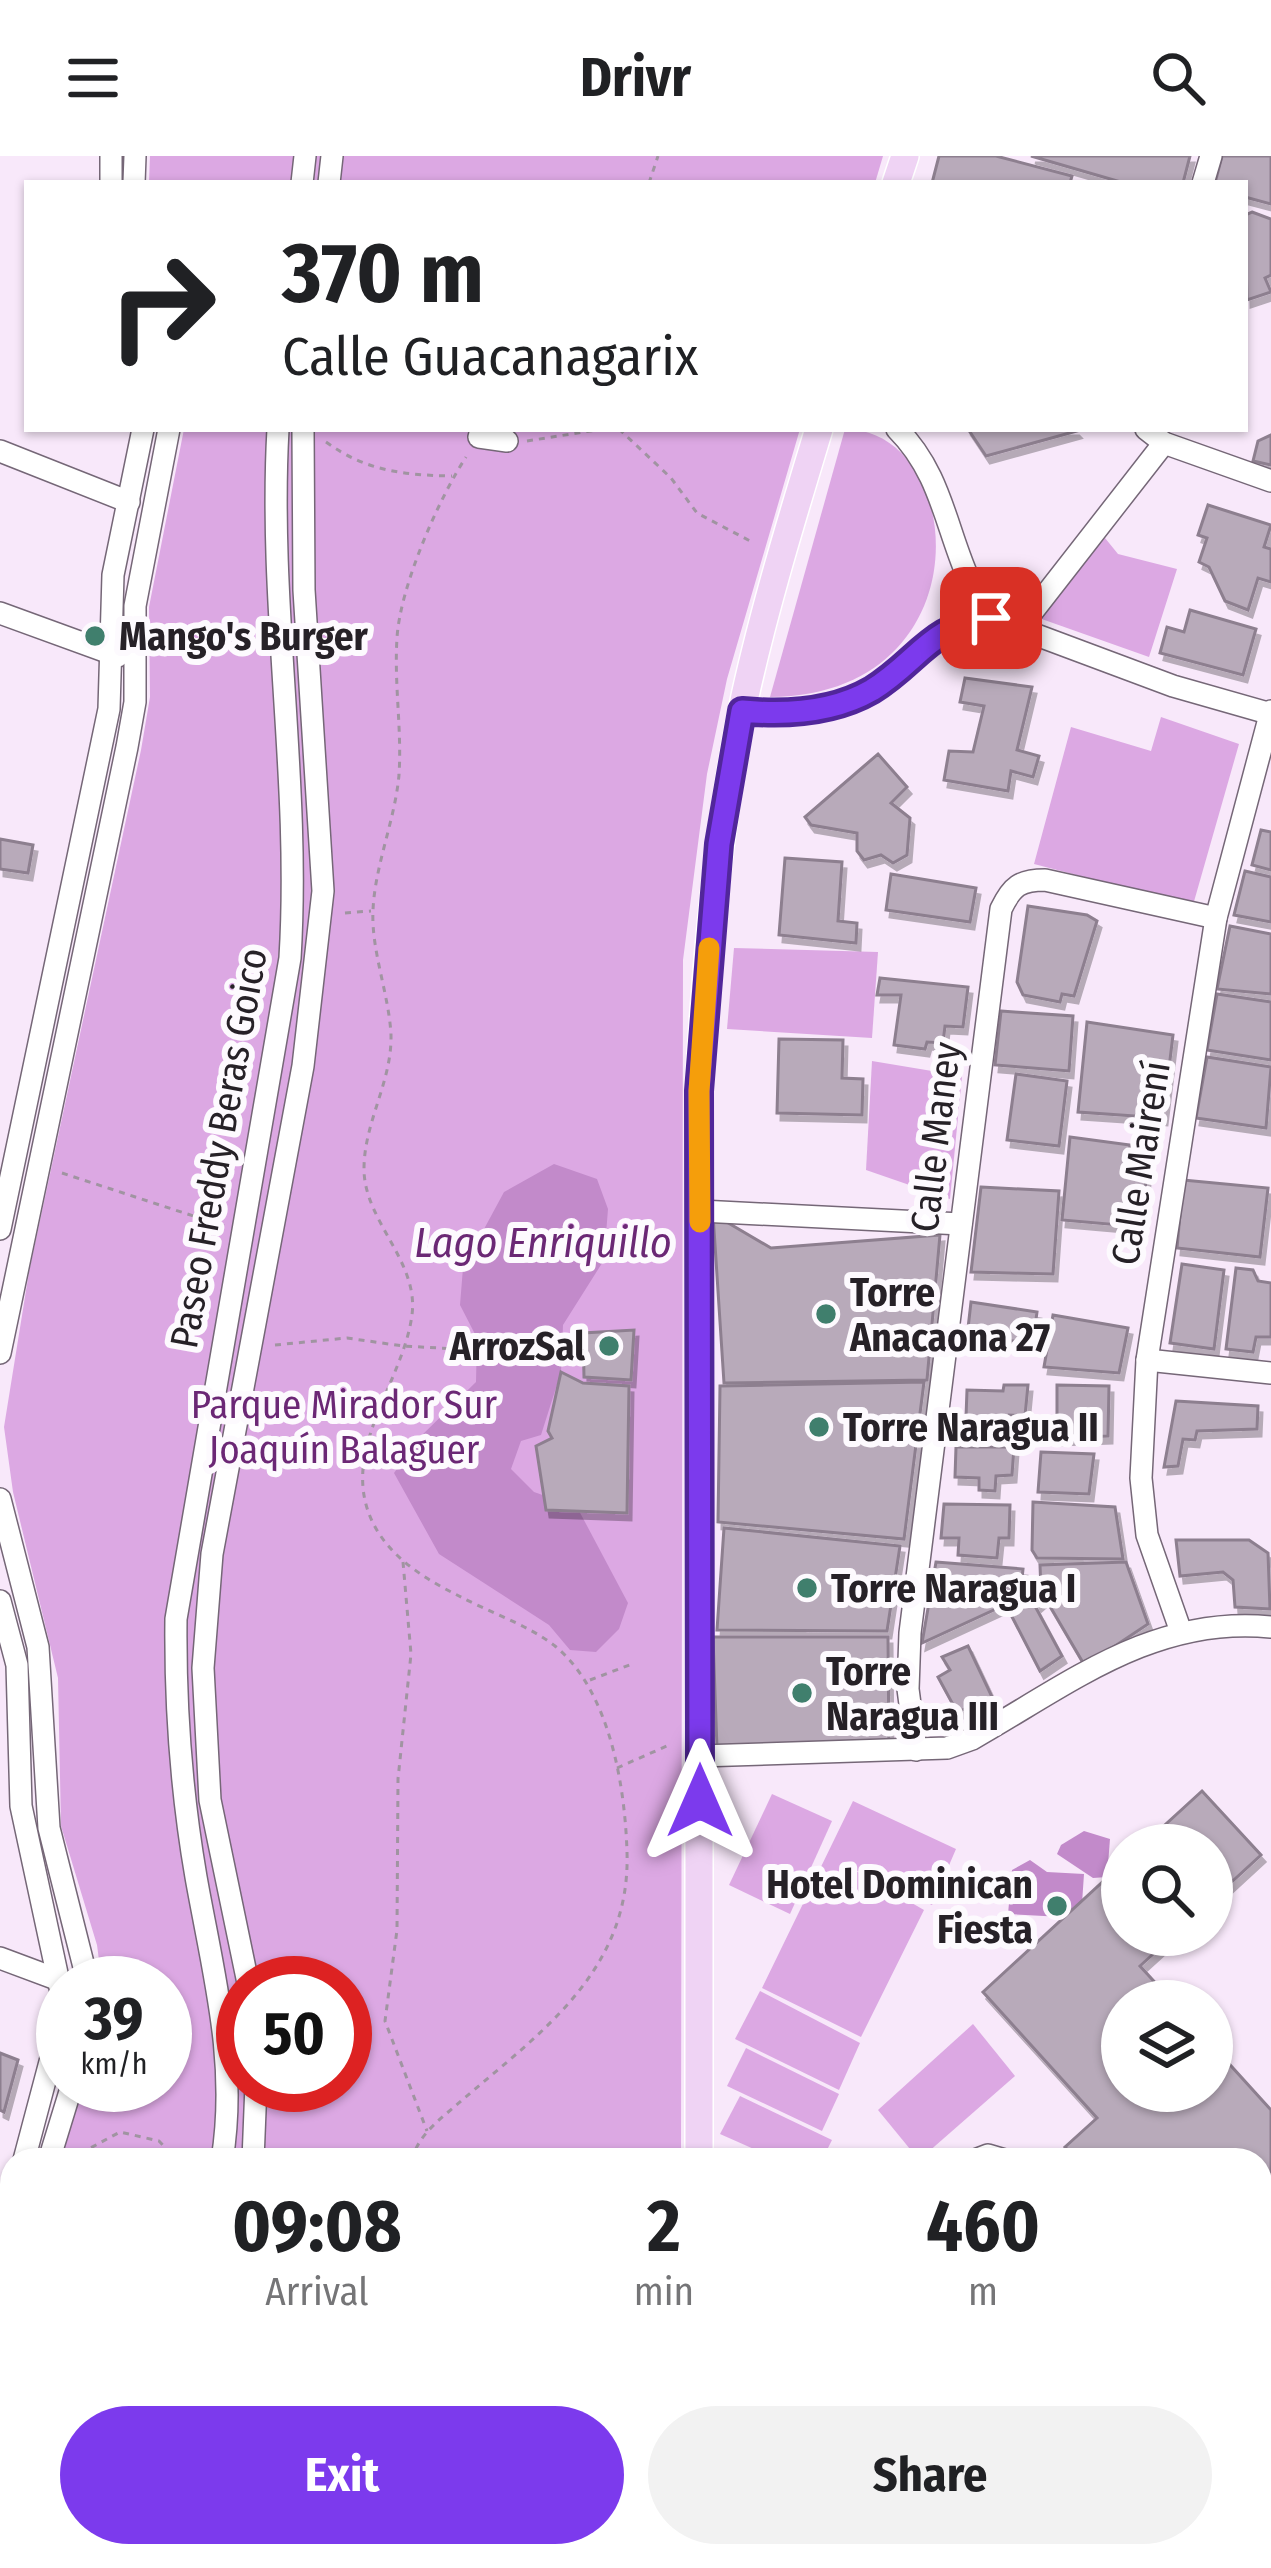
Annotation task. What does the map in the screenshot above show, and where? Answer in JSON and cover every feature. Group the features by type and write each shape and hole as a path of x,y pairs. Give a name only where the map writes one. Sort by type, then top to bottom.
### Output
{"main road":[{"path":"699,2148 700,1210 705,982 719,844 742,711 818,432"}],"street":[{"path":"0,1229 109,710 106,653 112,575 142,432"},
{"path":"0,1354 8,1266 43,1166 128,747 138,588 168,432"},
{"name":"Paseo Freddy Beras Goico","path":"223,2148 229,2084 224,2019 174,1727 176,1619 284,1019 295,877 276,599 278,432"},
{"path":"899,432 938,485 956,559 991,618"},
{"name":"Paseo Freddy Beras Goico","path":"242,1956 210,1800 202,1669 212,1554 303,1066 322,891 304,590 313,434"},
{"path":"1019,629 1155,436 1271,481"},
{"path":"479,437 507,441"},
{"path":"0,451 129,502"},
{"path":"0,613 135,661"},
{"path":"742,711 802,712 840,703 871,690 935,635 962,622 991,618 1173,686 1271,713"},
{"name":"Calle Mairení","path":"1180,1629 1147,1535 1141,1478 1147,1360 1216,918 1271,713"},
{"name":"Calle Maney","path":"916,1750 908,1689 910,1633 1001,909 1010,890 1024,880 1046,880 1216,918"},
{"path":"700,1210 961,1224"},
{"path":"1147,1360 1271,1373"},
{"path":"0,1499 38,1647 49,1828 81,1956"},
{"path":"0,1601 16,1665 10,1787 57,1956"},
{"path":"700,1756 916,1750 972,1739 1143,1642 1180,1629 1271,1627"},
{"path":"0,1958 36,1972"},
{"path":"26,2148 36,2112"},
{"path":"53,2148 64,2112"},
{"path":"253,2148 255,2112"}],"path":[{"path":"507,441 579,432"},
{"path":"622,432 671,478 697,513 752,542"},
{"path":"313,434 352,461 394,474 454,476"},
{"path":"418,2148 427,2131 552,2027 581,1994 619,1913 628,1855 617,1768 588,1681 553,1644 424,1578 373,1524 364,1497 365,1449 412,1314 410,1283 371,1204 364,1174 367,1132 387,1072 391,1036 373,911 399,776 397,634 423,549 454,476 479,437"},
{"path":"335,914 373,911"},
{"path":"43,1166 243,1232"},
{"path":"267,1346 346,1337 475,1352 585,1356"},
{"path":"403,1560 411,1654 398,1779 397,1930 386,2020 427,2131"},
{"path":"588,1681 632,1664"},
{"path":"617,1768 669,1744"},
{"path":"90,2148 120,2132 159,2141 166,2148"}],"green space":[{"path":"150,156 883,156 876,180 149,180"},
{"name":"Parque Mirador Sur Joaquín Balaguer","path":"183,432 799,432 727,679 707,774 683,960 681,2148 63,2148 73,2112 192,2112 192,1956 98,1956 61,1826 58,1678 13,1492 4,1427 29,1272 150,697 149,607"},
{"path":"844,432 886,441 916,471 933,514 935,563 922,612 891,654 841,685 770,697"},
{"path":"1105,538 1118,554 1177,569 1149,657 1036,617"},
{"path":"1161,717 1239,744 1193,905 1034,864 1071,727 1151,751"},
{"path":"734,948 878,952 872,1038 727,1029"},
{"path":"872,1061 962,1076 950,1199 866,1170"},
{"path":"772,1794 832,1821 790,1914 729,1885"},
{"path":"853,1801 956,1849 932,1905 851,1868 924,1910 861,2037 762,1988"},
{"path":"760,1991 860,2043 839,2090 735,2039"},
{"path":"973,2024 1015,2076 933,2148 909,2148 878,2110"},
{"path":"746,2048 839,2094 822,2131 727,2086"},
{"path":"740,2096 832,2140 828,2148 752,2148 720,2134"}],"water":[{"name":"Lago Enriquillo","path":"554,1164 597,1179 608,1209 604,1260 563,1325 561,1372 541,1435 521,1441 511,1469 534,1492 577,1507 628,1603 619,1629 596,1652 570,1650 549,1625 439,1554 394,1473 418,1439 476,1382 477,1338 460,1305 463,1268 504,1192"},
{"path":"1084,1831 1101,1836 1101,1877 1093,1878 1057,1854 1061,1845"},
{"path":"1030,1860 1047,1872 1084,1874 1081,1918 1008,1914 1012,1870"}],"building":[{"path":"939,156 996,156 1072,176 1071,180 933,180"},
{"path":"1031,156 1190,156 1184,180 1114,180"},
{"path":"1222,156 1271,156 1271,204 1248,198 1248,180 1216,180"},
{"path":"1248,214 1271,219 1271,275 1265,278 1271,292 1248,300"},
{"path":"970,432 1073,432 986,456"},
{"path":"1271,435 1271,465 1253,461 1258,441"},
{"path":"1208,505 1271,525 1264,547 1271,549 1271,582 1258,578 1248,610 1225,601 1209,567 1199,562 1207,538 1198,535"},
{"path":"1190,610 1256,629 1243,675 1160,653 1167,627 1184,632"},
{"path":"965,678 1032,687 1017,750 1039,756 1033,777 1011,771 1008,791 944,780 949,751 973,752 984,706 960,702"},
{"path":"878,754 907,787 891,803 910,818 907,855 893,863 881,855 864,860 857,851 857,833 811,825 805,817"},
{"path":"1261,830 1271,832 1271,870 1252,865"},
{"path":"0,839 33,845 28,873 0,869"},
{"path":"785,858 842,862 838,921 857,923 856,943 779,935"},
{"path":"1245,871 1271,877 1271,922 1234,915"},
{"path":"891,874 976,888 970,922 886,910"},
{"path":"1028,906 1087,915 1097,921 1074,996 1062,994 1060,1002 1023,995 1017,982"},
{"path":"1230,926 1271,934 1271,994 1217,989"},
{"path":"880,978 968,987 963,1027 945,1026 943,1043 927,1042 925,1049 894,1045 901,995 877,995"},
{"path":"1217,994 1271,1002 1271,1060 1207,1050"},
{"path":"1001,1011 1073,1016 1069,1071 995,1065"},
{"path":"1087,1022 1173,1035 1163,1118 1078,1112"},
{"path":"779,1039 843,1040 842,1078 863,1079 862,1115 777,1113"},
{"path":"1207,1057 1271,1067 1266,1128 1196,1118"},
{"path":"1016,1074 1067,1081 1059,1146 1007,1140"},
{"path":"1070,1137 1130,1145 1126,1174 1146,1176 1145,1197 1125,1197 1119,1225 1062,1220"},
{"path":"1183,1180 1268,1188 1260,1257 1177,1248"},
{"path":"981,1187 1059,1191 1053,1274 971,1272"},
{"name":"Torre Anacaona 27","path":"713,1214 771,1248 940,1235 927,1380 724,1383"},
{"path":"1182,1264 1224,1270 1214,1349 1170,1343"},
{"path":"1236,1268 1253,1270 1258,1281 1271,1283 1271,1337 1256,1337 1253,1352 1226,1349"},
{"path":"971,1302 1037,1312 1033,1342 995,1340 994,1347 967,1337"},
{"path":"1053,1315 1128,1328 1119,1373 1044,1367"},
{"name":"ArrozSal","path":"634,1330 631,1380 584,1377 583,1333"},
{"path":"561,1372 583,1383 629,1386 627,1513 546,1510 536,1446 552,1438 548,1431"},
{"name":"Torre Naragua II","path":"924,1382 904,1539 718,1522 720,1386"},
{"path":"1004,1385 1028,1385 1025,1416 1009,1415 1006,1432 973,1432 973,1417 966,1417 967,1390 1003,1391"},
{"path":"1057,1385 1109,1386 1108,1436 1057,1438"},
{"path":"1176,1401 1258,1406 1257,1429 1197,1431 1195,1440 1183,1439 1178,1466 1164,1467"},
{"path":"956,1447 1014,1447 1012,1475 996,1476 995,1491 979,1490 979,1478 955,1477"},
{"path":"1041,1452 1094,1454 1089,1494 1038,1492"},
{"path":"1033,1502 1115,1507 1123,1559 1037,1558 1032,1550"},
{"path":"944,1504 1010,1505 1009,1538 999,1538 997,1558 958,1555 959,1538 941,1538"},
{"name":"Torre Naragua I","path":"724,1528 900,1546 887,1631 717,1630"},
{"path":"1176,1540 1249,1540 1268,1553 1270,1609 1235,1607 1233,1580 1223,1572 1180,1576"},
{"path":"936,1562 1023,1569 1020,1598 922,1643"},
{"path":"1126,1562 1148,1624 1085,1666 1041,1591 1040,1565"},
{"path":"1036,1591 1042,1600 1035,1606 1062,1656 1040,1671 1008,1609"},
{"name":"Torre Naragua III","path":"713,1637 888,1637 889,1750 717,1749"},
{"path":"968,1646 993,1699 957,1712 938,1677 950,1670 942,1657"},
{"path":"1202,1791 1232,1824 1166,1824"},
{"path":"1233,1825 1261,1855 1233,1881"},
{"path":"1101,1883 1101,1956 1151,1956 1140,1966 1153,1980 1101,1980 1101,2112 1233,2112 1233,2068 1271,2110 1271,2148 1066,2148 1097,2118 983,1992"},
{"path":"0,2053 18,2060 4,2112 0,2110"}],"slow traffic":[{"path":"700,1222 699,1091 709,948"}],"place":[{"name":"Mango's Burger","path":"95,636"},
{"name":"Torre Anacaona 27","path":"826,1314"},
{"name":"ArrozSal","path":"609,1346"},
{"name":"Torre Naragua II","path":"819,1427"},
{"name":"Torre Naragua I","path":"807,1588"},
{"name":"Torre Naragua III","path":"802,1693"},
{"name":"Hotel Dominican Fiesta","path":"1057,1906"}],"route":[{"path":"700,1801 699,1091 719,844 742,711 802,712 840,703 871,690 935,635 962,622 991,618"}]}
